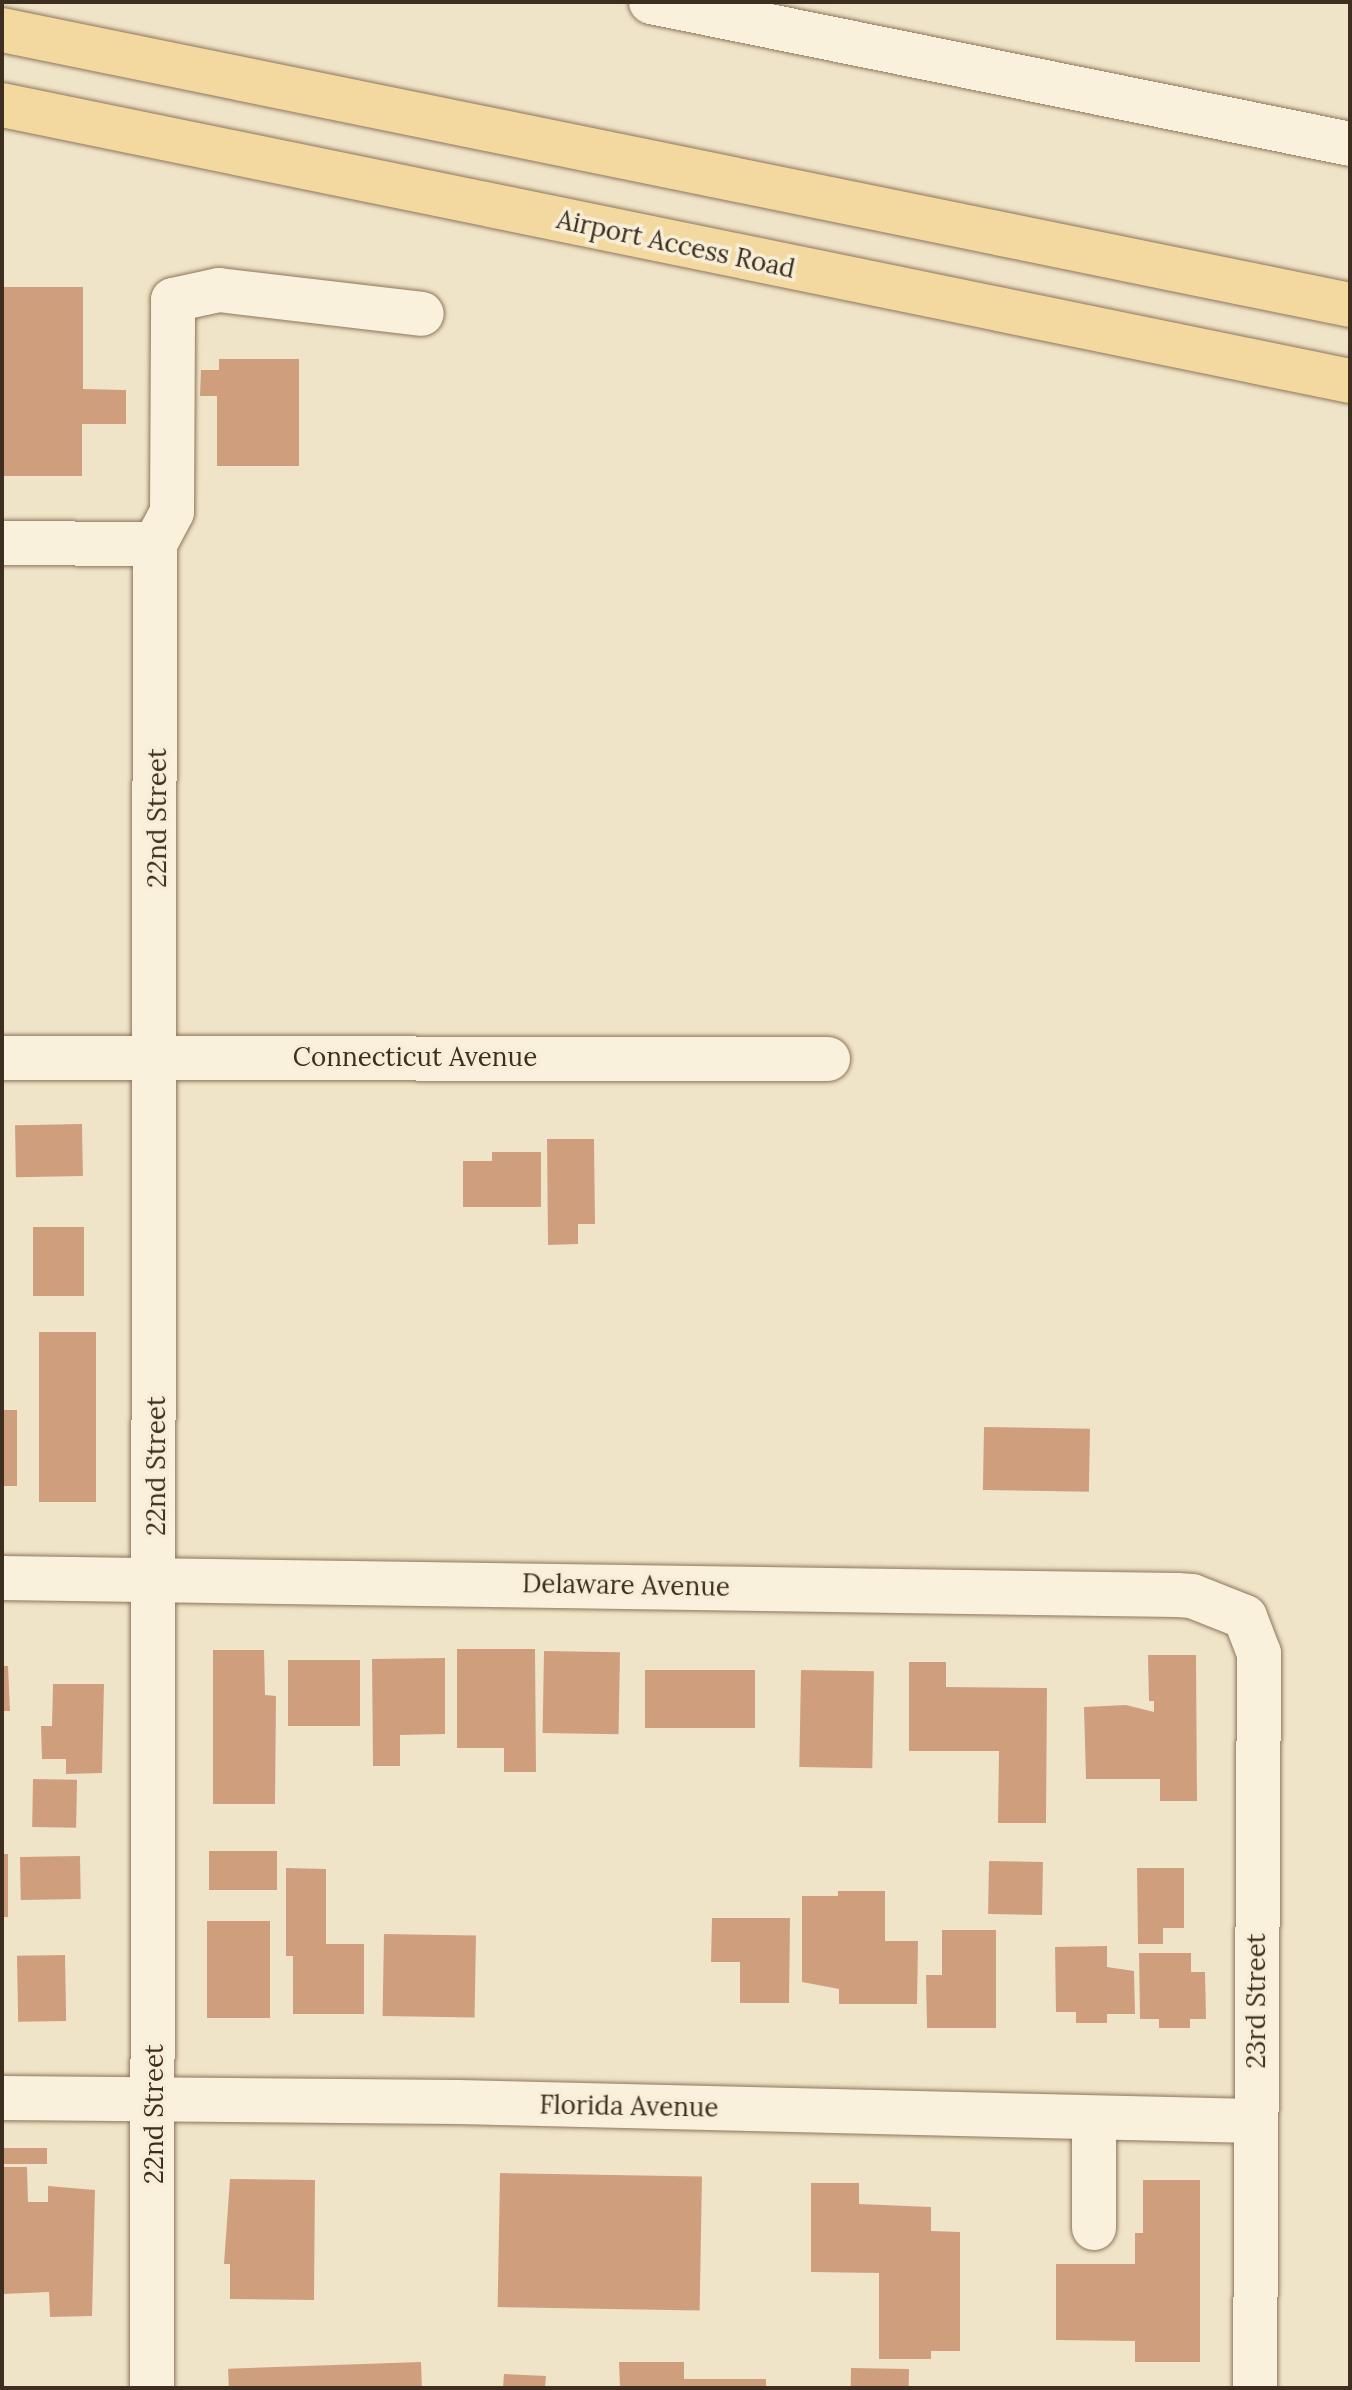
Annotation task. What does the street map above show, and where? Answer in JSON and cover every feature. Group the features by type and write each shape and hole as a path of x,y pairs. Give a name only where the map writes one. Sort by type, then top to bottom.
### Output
{"main road":[{"path":"2,30 1350,305"},
{"name":"Airport Access Road","path":"2,105 1350,381"}],"street":[{"path":"651,2 1350,144"},
{"path":"2,543 155,544 172,512 173,300 219,290 422,314"},
{"name":"22nd Street","path":"152,2388 158,1056 155,544"},
{"name":"Connecticut Avenue","path":"2,1058 828,1059"},
{"name":"Delaware Avenue","path":"2,1578 155,1577 1177,1595 1192,1596 1245,1617"},
{"name":"23rd Street","path":"1245,1617 1259,1653 1255,2388"},
{"name":"Florida Avenue","path":"2,2098 1255,2121"},
{"path":"1094,2118 1094,2228"}],"building":[{"path":"2,287 83,287 83,389 126,390 126,424 82,424 82,476 2,476"},
{"path":"219,359 299,359 299,466 217,466 217,396 200,396 201,370 219,370"},
{"path":"82,1124 83,1176 16,1177 15,1125"},
{"path":"547,1139 594,1139 595,1224 578,1224 578,1244 548,1245"},
{"path":"492,1152 541,1152 541,1207 463,1207 463,1161 492,1161"},
{"path":"33,1227 84,1227 84,1296 33,1296"},
{"path":"39,1332 96,1332 96,1502 39,1502"},
{"path":"2,1410 17,1410 17,1486 2,1486"},
{"path":"984,1427 1090,1429 1089,1492 983,1490"},
{"path":"457,1649 535,1649 536,1772 504,1772 504,1748 457,1748"},
{"path":"213,1650 264,1650 265,1695 276,1696 275,1804 213,1804"},
{"path":"544,1651 620,1652 619,1734 543,1733"},
{"path":"1148,1655 1196,1655 1197,1801 1160,1801 1160,1779 1086,1779 1084,1707 1126,1705 1154,1712 1154,1701 1149,1701"},
{"path":"445,1658 445,1734 400,1735 400,1766 373,1766 372,1659"},
{"path":"288,1660 360,1660 360,1726 288,1726"},
{"path":"909,1662 946,1662 946,1687 1047,1688 1046,1823 998,1823 999,1751 909,1751"},
{"path":"2,1666 8,1666 10,1711 2,1711"},
{"path":"645,1670 755,1670 755,1728 645,1728"},
{"path":"801,1670 874,1671 872,1768 799,1767"},
{"path":"53,1684 104,1684 102,1773 66,1774 66,1759 42,1759 41,1726 52,1726"},
{"path":"33,1779 77,1780 76,1828 32,1827"},
{"path":"209,1851 277,1851 277,1890 209,1890"},
{"path":"2,1854 8,1854 8,1917 2,1917"},
{"path":"80,1856 81,1899 21,1900 20,1857"},
{"path":"989,1861 1043,1862 1042,1915 988,1914"},
{"path":"286,1868 326,1869 326,1944 364,1944 364,2014 293,2014 293,1956 286,1956"},
{"path":"1137,1868 1184,1868 1184,1928 1163,1928 1163,1944 1138,1944"},
{"path":"838,1891 885,1891 885,1941 918,1941 917,2004 839,2004 839,1989 802,1982 802,1896 838,1896"},
{"path":"712,1918 790,1918 789,2003 740,2003 740,1962 711,1962"},
{"path":"207,1921 270,1921 270,2018 207,2018"},
{"path":"942,1930 996,1930 996,2028 927,2028 926,1975 942,1975"},
{"path":"384,1934 476,1936 475,2018 383,2016"},
{"path":"1107,1946 1107,1967 1134,1971 1135,2014 1107,2014 1107,2023 1076,2023 1076,2012 1056,2012 1055,1947"},
{"path":"1139,1953 1191,1953 1191,1972 1205,1972 1206,2019 1190,2019 1190,2028 1159,2028 1159,2019 1140,2019"},
{"path":"65,1955 66,2021 18,2022 17,1956"},
{"path":"2,2148 47,2148 47,2164 2,2164"},
{"path":"2,2167 27,2167 28,2202 48,2202 48,2186 95,2190 92,2316 50,2317 49,2292 2,2294"},
{"path":"500,2173 702,2177 700,2311 498,2307"},
{"path":"230,2179 315,2180 314,2300 230,2299 230,2264 224,2264"},
{"path":"1143,2180 1200,2180 1200,2362 1135,2362 1135,2341 1056,2340 1056,2264 1135,2264 1135,2233 1143,2233"},
{"path":"811,2183 859,2183 859,2204 931,2207 931,2231 960,2232 960,2351 931,2351 931,2359 879,2359 879,2273 811,2272"},
{"path":"421,2362 422,2388 229,2388 228,2369"},
{"path":"619,2362 684,2362 684,2379 766,2379 766,2388 620,2388"},
{"path":"851,2368 909,2369 909,2388 851,2388"},
{"path":"504,2374 546,2376 545,2388 503,2388"}]}
